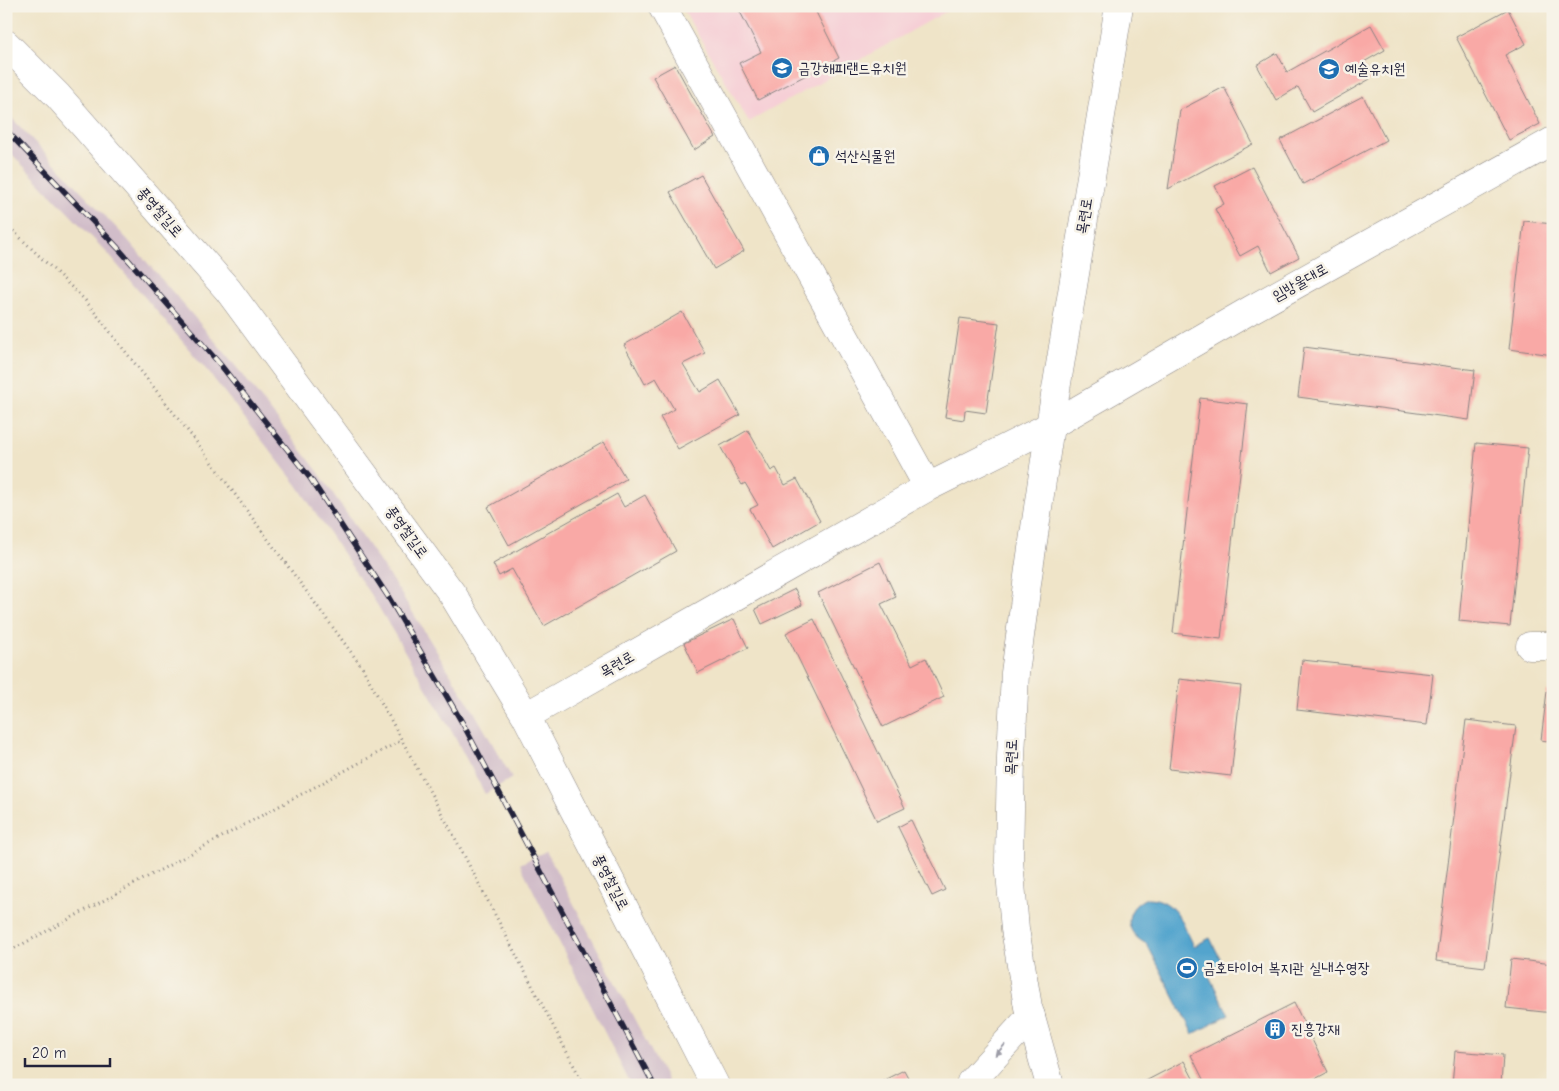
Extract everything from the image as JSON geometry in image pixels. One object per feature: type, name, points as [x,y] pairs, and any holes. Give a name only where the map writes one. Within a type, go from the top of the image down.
[{"type":"street","points":[[662,6],[928,487]]},
{"type":"street","name":"목련로","points":[[1050,1085],[1028,1007],[1015,929],[1009,861],[1015,673],[1050,426],[1119,8]]},
{"type":"street","name":"풍영철길로","points":[[6,44],[58,96],[228,290],[453,595],[526,716],[715,1085]]},
{"type":"street","name":"임방울대로","points":[[1050,426],[1252,309],[1553,141]]},
{"type":"street","name":"목련로","points":[[526,716],[928,487],[1050,426]]},
{"type":"street","points":[[972,1085],[971,1082],[1031,1016]]},
{"type":"path","points":[[6,224],[85,300],[195,440],[362,668],[454,836],[584,1085]]},
{"type":"path","points":[[6,953],[402,740]]},
{"type":"shaded area","name":"금강해피랜드유치원","points":[[681,6],[956,6],[749,122]]},
{"type":"shaded area","points":[[6,112],[127,239],[226,354],[317,470],[400,592],[476,715],[512,778],[485,794],[452,732],[378,606],[297,485],[210,374],[108,254],[6,148]]},
{"type":"shaded area","points":[[546,851],[669,1085],[631,1085],[520,864]]},
{"type":"water","name":"금호타이어 복지관 실내수영장","points":[[1147,898],[1165,902],[1171,907],[1182,921],[1194,946],[1210,938],[1223,964],[1207,972],[1229,1015],[1193,1034],[1147,944],[1134,934],[1130,927],[1130,914],[1139,902]]},
{"type":"building","points":[[737,6],[813,6],[839,58],[758,100],[739,63],[761,52]]},
{"type":"building","points":[[1508,9],[1526,44],[1505,55],[1540,124],[1509,140],[1456,37]]},
{"type":"building","name":"예술유치원","points":[[1371,25],[1385,50],[1362,63],[1370,79],[1312,112],[1298,87],[1276,100],[1257,65],[1277,53],[1287,72]]},
{"type":"building","points":[[675,65],[715,137],[694,150],[653,77]]},
{"type":"building","points":[[1224,87],[1253,144],[1168,189],[1180,110]]},
{"type":"building","points":[[1363,96],[1386,140],[1303,184],[1280,140]]},
{"type":"building","points":[[1252,167],[1299,257],[1271,272],[1258,246],[1240,256],[1215,209],[1224,204],[1215,186]]},
{"type":"building","points":[[701,175],[744,251],[714,269],[670,192]]},
{"type":"building","points":[[1524,221],[1553,224],[1553,355],[1509,349]]},
{"type":"building","points":[[682,312],[705,353],[683,364],[700,392],[720,380],[740,415],[678,449],[660,417],[674,409],[656,378],[645,384],[624,345]]},
{"type":"building","points":[[960,318],[999,323],[986,413],[965,410],[964,420],[945,417]]},
{"type":"building","points":[[1304,347],[1475,370],[1469,420],[1298,397]]},
{"type":"building","points":[[1200,398],[1248,404],[1221,639],[1173,633]]},
{"type":"building","points":[[748,430],[771,471],[776,468],[785,485],[797,479],[820,521],[772,549],[750,509],[758,505],[745,483],[742,485],[720,446]]},
{"type":"building","points":[[604,442],[626,479],[509,545],[488,507]]},
{"type":"building","points":[[1476,443],[1528,448],[1510,626],[1459,621]]},
{"type":"building","points":[[617,494],[624,507],[645,495],[676,551],[544,626],[512,569],[499,576],[493,564]]},
{"type":"building","points":[[880,562],[896,597],[881,604],[912,665],[926,658],[944,697],[883,727],[818,593]]},
{"type":"building","points":[[795,589],[802,605],[762,624],[755,609]]},
{"type":"building","points":[[734,619],[748,648],[698,673],[684,643]]},
{"type":"building","points":[[814,619],[905,808],[877,821],[786,633]]},
{"type":"building","points":[[1302,660],[1433,674],[1427,725],[1297,710]]},
{"type":"building","points":[[1179,679],[1241,686],[1231,776],[1169,769]]},
{"type":"building","points":[[1547,691],[1553,692],[1553,742],[1541,740]]},
{"type":"building","points":[[1466,720],[1516,726],[1485,967],[1436,961]]},
{"type":"building","points":[[911,820],[945,890],[932,896],[898,827]]},
{"type":"building","points":[[1511,959],[1553,964],[1553,1013],[1506,1008]]},
{"type":"building","name":"진흥강재","points":[[1294,1003],[1328,1072],[1304,1085],[1206,1085],[1191,1055]]},
{"type":"building","points":[[1455,1051],[1503,1055],[1501,1085],[1452,1085]]},
{"type":"building","points":[[1184,1061],[1195,1082],[1190,1085],[1138,1085]]},
{"type":"building","points":[[904,1070],[912,1085],[874,1085]]},
{"type":"railway","points":[[6,130],[118,248],[219,363],[310,478],[389,598],[463,724],[654,1085]]},
{"type":"place","name":"금강해피랜드유치원","points":[[782,68]]},
{"type":"place","name":"예술유치원","points":[[1329,69]]},
{"type":"place","name":"석산식물원","points":[[819,156]]},
{"type":"place","name":"금호타이어 복지관 실내수영장","points":[[1187,968]]},
{"type":"place","name":"진흥강재","points":[[1275,1029]]}]
